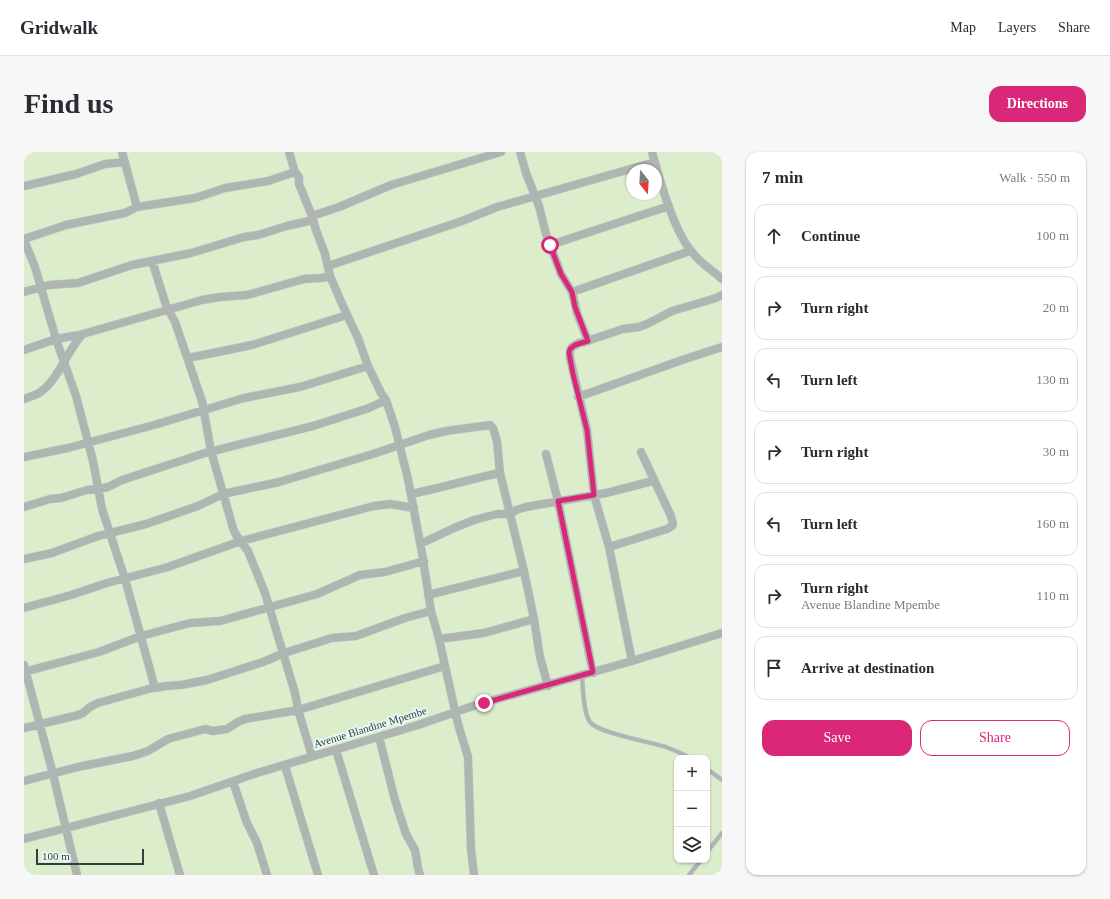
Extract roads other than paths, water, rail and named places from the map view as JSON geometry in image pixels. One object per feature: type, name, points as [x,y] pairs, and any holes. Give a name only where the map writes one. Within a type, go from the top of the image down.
[{"type":"street","points":[[122,152],[137,207]]},
{"type":"street","points":[[289,152],[295,172],[299,177],[299,184],[312,218],[330,276],[358,338],[368,366],[386,400],[400,444],[424,561],[431,611],[439,639],[455,712],[467,752],[469,766],[471,850],[474,875]]},
{"type":"street","points":[[24,292],[57,284],[78,283],[132,265],[191,253],[244,237],[258,236],[312,218],[391,185],[501,152]]},
{"type":"street","points":[[520,152],[534,196],[539,206],[550,245],[561,274],[572,292],[575,307],[588,341]]},
{"type":"street","points":[[652,152],[669,206],[681,236],[690,251],[722,279]]},
{"type":"street","points":[[24,186],[76,174],[105,164],[125,162]]},
{"type":"street","points":[[328,266],[534,196],[655,162]]},
{"type":"street","points":[[155,688],[125,579],[102,509],[88,442],[76,396],[56,339],[42,288],[24,240],[66,225],[125,213],[137,207],[195,198],[225,188],[268,181],[295,172]]},
{"type":"street","points":[[550,245],[669,206]]},
{"type":"street","points":[[572,292],[690,251]]},
{"type":"street","points":[[152,261],[166,305],[175,322],[188,358],[205,411],[211,451],[236,535],[250,556],[270,606],[312,756]]},
{"type":"street","points":[[24,350],[56,339],[82,334],[213,298],[252,294],[304,279],[330,276]]},
{"type":"street","points":[[632,661],[608,547],[594,495],[587,430],[578,397],[569,353],[570,349],[575,345],[623,329],[647,324],[672,311],[711,300],[722,295]]},
{"type":"street","points":[[188,358],[252,345],[347,315]]},
{"type":"street","points":[[24,399],[39,393],[54,378],[70,349],[82,334]]},
{"type":"street","points":[[578,397],[685,359],[722,348]]},
{"type":"street","points":[[24,457],[55,451],[205,411],[244,398],[300,387],[368,366]]},
{"type":"street","points":[[24,506],[87,490],[99,490],[122,480],[211,451],[313,426],[369,408],[386,400]]},
{"type":"street","points":[[24,559],[52,553],[90,538],[146,524],[209,501],[223,494],[279,482],[446,431],[490,425],[493,428],[497,441],[500,473],[524,571],[540,657],[548,686]]},
{"type":"street","points":[[608,547],[636,539],[672,526],[673,524],[671,516],[640,452]]},
{"type":"street","points":[[546,454],[558,501],[593,672]]},
{"type":"street","points":[[411,494],[439,489],[476,477],[500,473]]},
{"type":"street","points":[[420,544],[474,520],[497,514],[511,514],[521,509],[632,487],[653,480]]},
{"type":"street","points":[[24,608],[168,567],[241,542],[383,504],[396,504],[414,508]]},
{"type":"street","points":[[77,875],[53,774],[25,669],[99,652],[141,636],[190,623],[220,621],[317,594],[360,576],[385,572],[424,561]]},
{"type":"street","points":[[428,595],[524,571]]},
{"type":"street","points":[[24,728],[78,716],[98,703],[152,688],[181,685],[207,680],[332,638],[356,636],[405,618],[431,611]]},
{"type":"street","points":[[439,639],[484,632],[534,619]]},
{"type":"street","name":"Avenue Blandine Mpembe","points":[[24,839],[158,803],[190,796],[312,756],[379,737],[484,703],[582,676],[722,633]]},
{"type":"street","points":[[24,782],[78,767],[133,756],[148,751],[168,739],[191,732],[205,729],[213,731],[227,729],[245,719],[298,710],[445,666]]},
{"type":"street","points":[[379,737],[395,800],[406,834],[415,850],[420,875]]},
{"type":"street","points":[[336,750],[374,875]]},
{"type":"street","points":[[285,766],[318,875]]},
{"type":"street","points":[[233,782],[247,823],[257,843],[267,875]]},
{"type":"street","points":[[158,803],[180,875]]},
{"type":"lane","points":[[582,676],[586,714],[594,726],[666,747],[685,755]]},
{"type":"lane","points":[[710,771],[722,780]]},
{"type":"lane","points":[[710,848],[722,833]]},
{"type":"lane","points":[[689,875],[699,863]]},
{"type":"lane","points":[[719,875],[722,870]]}]
